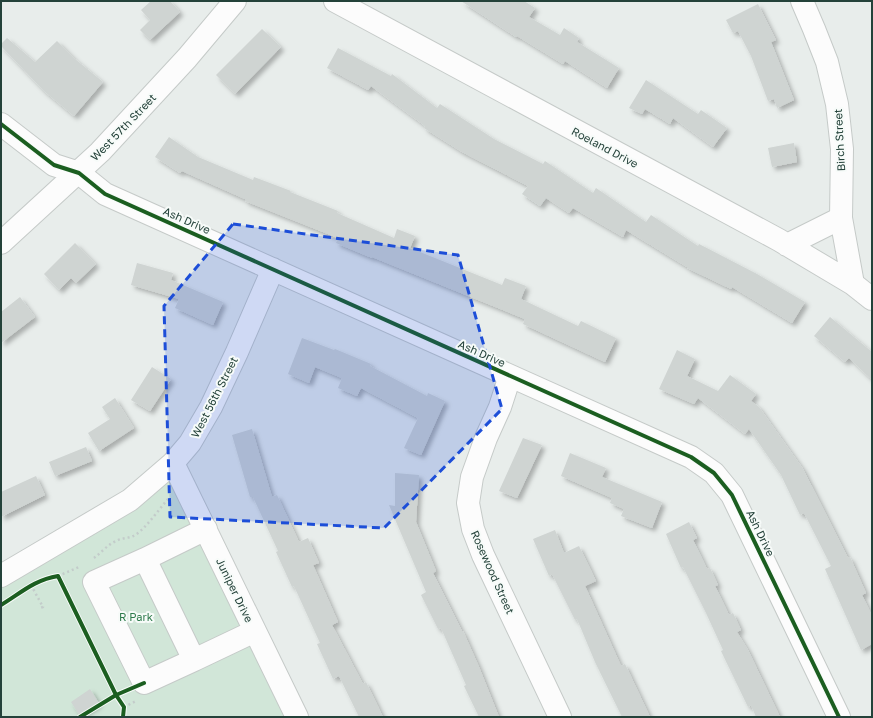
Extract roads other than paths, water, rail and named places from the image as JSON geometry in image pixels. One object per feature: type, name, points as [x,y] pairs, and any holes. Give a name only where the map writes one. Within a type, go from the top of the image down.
[{"type":"street","name":"West 57th Street","points":[[1,243],[79,173],[152,97],[235,1]]},
{"type":"street","name":"Roeland Drive","points":[[335,1],[787,245],[853,284],[872,299]]},
{"type":"street","name":"Birch Street","points":[[802,1],[827,62],[837,104],[842,149],[841,218],[853,284]]},
{"type":"street","name":"Ash Drive","points":[[1,124],[54,166],[79,173],[105,194],[691,457],[714,473],[732,494],[839,717]]},
{"type":"street","points":[[787,245],[841,218]]},
{"type":"street","name":"West 56th Street","points":[[1,576],[130,500],[173,463],[190,443],[211,407],[273,269]]},
{"type":"street","name":"Rosewood Street","points":[[510,376],[500,407],[486,438],[472,477],[468,503],[473,529],[483,554],[560,717]]},
{"type":"street","name":"Juniper Drive","points":[[173,463],[297,717]]},
{"type":"street","points":[[206,529],[94,582],[144,683],[255,631]]},
{"type":"street","points":[[145,559],[194,660]]},
{"type":"park label","name":"R Park","points":[[136,616]]}]
